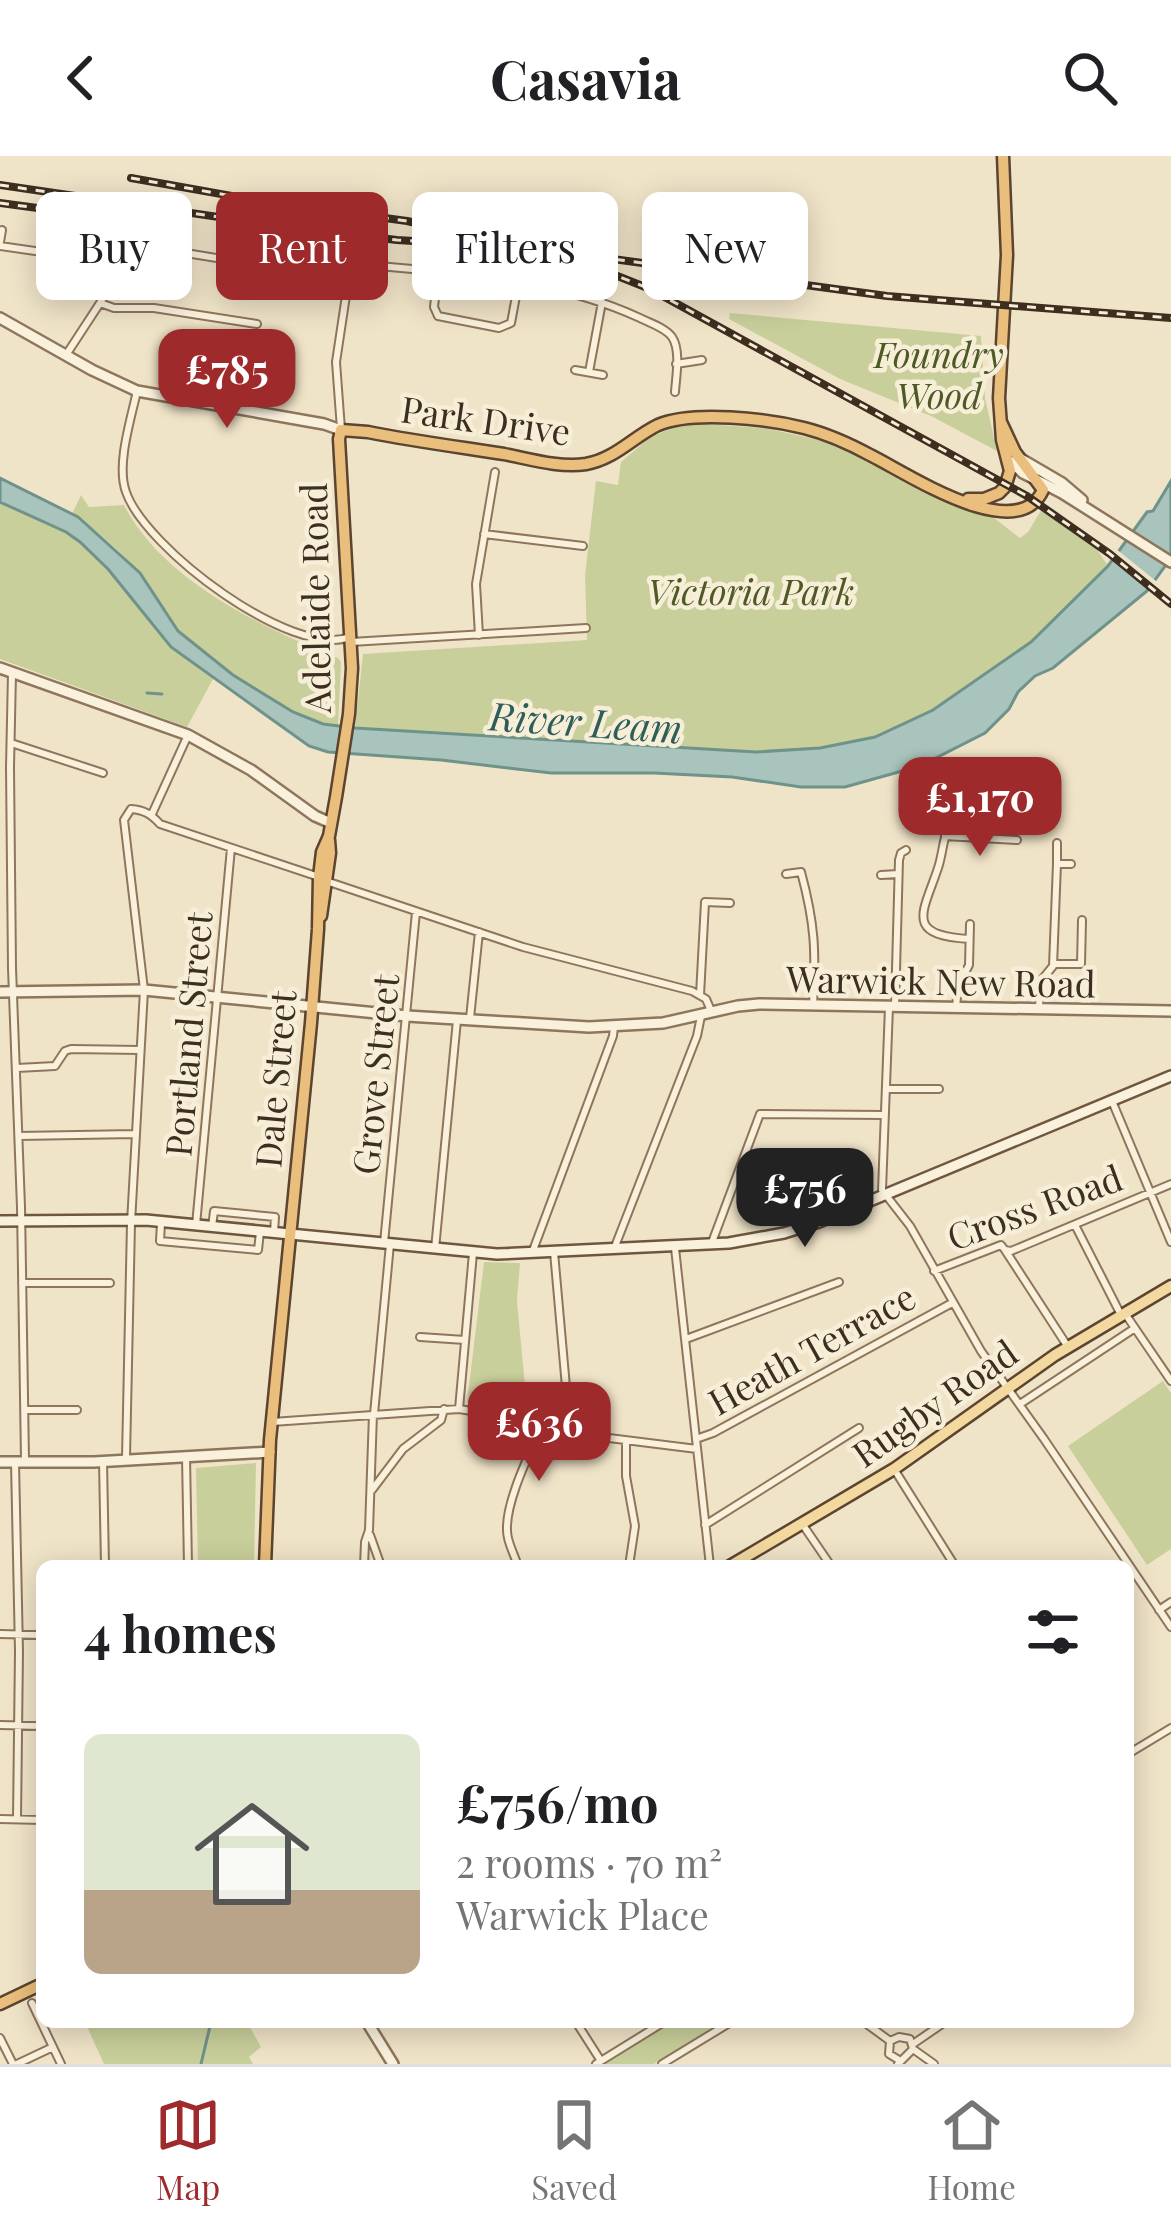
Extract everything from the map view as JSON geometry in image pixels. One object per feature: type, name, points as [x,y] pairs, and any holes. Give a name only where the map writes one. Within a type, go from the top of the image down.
[{"type":"highway","points":[[1003,156],[1007,255],[999,385],[1002,440],[1042,485],[1035,503],[1021,509]]},
{"type":"highway","name":"Park Drive","points":[[341,430],[570,465],[607,458],[672,421],[771,423],[840,440],[980,508],[1021,509]]},
{"type":"highway","name":"Adelaide Road","points":[[323,879],[352,674],[346,640],[341,430]]},
{"type":"highway","points":[[955,498],[984,499],[1004,488],[1015,460]]},
{"type":"highway","name":"Dale Street","points":[[265,1560],[272,1422],[323,879]]},
{"type":"highway","points":[[0,2004],[36,1987]]},
{"type":"main road","name":"Rugby Road","points":[[741,1560],[894,1469],[1068,1347],[1171,1286]]},
{"type":"street","points":[[2,230],[0,244],[36,250]]},
{"type":"street","points":[[66,355],[102,300]]},
{"type":"street","points":[[0,318],[137,391],[341,430],[336,362],[345,300]]},
{"type":"street","points":[[435,300],[438,316],[500,328],[511,323],[515,300]]},
{"type":"street","points":[[594,300],[667,332],[675,343],[675,392]]},
{"type":"street","points":[[590,372],[602,302]]},
{"type":"street","points":[[100,303],[257,324]]},
{"type":"street","points":[[676,364],[702,360]]},
{"type":"street","points":[[575,370],[603,375]]},
{"type":"street","points":[[137,391],[122,471],[126,493],[147,528],[188,568],[242,605],[318,640],[586,628]]},
{"type":"street","points":[[1015,460],[1062,483],[1089,509]]},
{"type":"street","points":[[479,634],[476,584],[494,472]]},
{"type":"street","points":[[1042,485],[1171,562]]},
{"type":"street","points":[[1004,488],[1012,506],[1021,509]]},
{"type":"street","points":[[484,534],[583,546]]},
{"type":"street","points":[[0,668],[188,736],[251,770],[330,830]]},
{"type":"street","points":[[12,673],[13,991],[25,1410],[20,1462],[17,1820]]},
{"type":"street","points":[[0,710],[11,713]]},
{"type":"street","points":[[152,815],[188,736]]},
{"type":"street","points":[[11,743],[103,773]]},
{"type":"street","points":[[126,1460],[144,990],[123,824],[131,809],[152,815],[160,824],[478,932],[706,999],[706,1014],[614,1249]]},
{"type":"street","points":[[959,816],[948,826],[925,901],[924,921],[941,937],[969,939]]},
{"type":"street","points":[[945,836],[1017,840]]},
{"type":"street","points":[[1039,1009],[1040,982],[1053,964],[1057,843]]},
{"type":"street","name":"Portland Street","points":[[196,1225],[231,848]]},
{"type":"street","points":[[907,850],[900,854],[898,874],[881,1186],[904,1217],[981,1351],[1125,1560]]},
{"type":"street","points":[[1057,864],[1071,864]]},
{"type":"street","points":[[786,874],[801,872],[813,921],[813,1004]]},
{"type":"street","points":[[881,874],[898,874]]},
{"type":"street","points":[[700,995],[705,902],[730,903]]},
{"type":"street","name":"Grove Street","points":[[369,1531],[374,1414],[416,911]]},
{"type":"street","points":[[1053,964],[1081,964],[1082,920]]},
{"type":"street","points":[[956,1007],[958,986],[969,965],[970,924]]},
{"type":"street","points":[[435,1249],[478,932]]},
{"type":"street","name":"Warwick New Road","points":[[0,992],[144,990],[407,1016],[614,1027],[663,1023],[759,1004],[1171,1011]]},
{"type":"street","points":[[532,1252],[614,1027]]},
{"type":"street","points":[[16,1068],[55,1066],[71,1049],[140,1050]]},
{"type":"street","points":[[210,1072],[220,1073]]},
{"type":"street","points":[[0,1221],[161,1221],[473,1252],[710,1245],[784,1233],[831,1218],[1171,1076]]},
{"type":"street","points":[[886,1089],[939,1088]]},
{"type":"street","points":[[1112,1101],[1171,1241]]},
{"type":"street","points":[[710,1245],[760,1114],[884,1115]]},
{"type":"street","points":[[19,1136],[136,1134]]},
{"type":"street","name":"Cross Road","points":[[934,1271],[1001,1245],[1011,1251],[1171,1184]]},
{"type":"street","points":[[212,1226],[214,1211],[275,1216],[274,1233]]},
{"type":"street","points":[[161,1221],[160,1240],[164,1241],[258,1250],[260,1232]]},
{"type":"street","points":[[1075,1225],[1123,1314],[1171,1381]]},
{"type":"street","points":[[675,1246],[709,1560]]},
{"type":"street","points":[[1005,1250],[1068,1347]]},
{"type":"street","points":[[459,1409],[473,1252]]},
{"type":"street","points":[[554,1252],[570,1432]]},
{"type":"street","points":[[22,1283],[110,1282]]},
{"type":"street","points":[[686,1339],[838,1282]]},
{"type":"street","points":[[84,1283],[85,1294]]},
{"type":"street","points":[[817,1292],[822,1301]]},
{"type":"street","name":"Heath Terrace","points":[[696,1439],[952,1303]]},
{"type":"street","points":[[1020,1404],[1135,1328]]},
{"type":"street","points":[[420,1337],[465,1340]]},
{"type":"street","points":[[370,1493],[403,1449],[439,1421],[444,1409]]},
{"type":"street","points":[[272,1422],[459,1409],[570,1432],[697,1449]]},
{"type":"street","points":[[25,1410],[77,1410]]},
{"type":"street","points":[[516,1560],[507,1527],[519,1479],[542,1426]]},
{"type":"street","points":[[706,1525],[860,1428]]},
{"type":"street","points":[[626,1441],[635,1526],[630,1560]]},
{"type":"street","points":[[0,1462],[270,1452]]},
{"type":"street","points":[[186,1455],[188,1560]]},
{"type":"street","points":[[103,1461],[105,1560]]},
{"type":"street","points":[[894,1469],[951,1560]]},
{"type":"street","points":[[803,1525],[826,1560]]},
{"type":"street","points":[[364,1560],[369,1531]]},
{"type":"street","points":[[369,1531],[379,1560]]},
{"type":"street","points":[[1134,1573],[1171,1627]]},
{"type":"street","points":[[1159,1610],[1171,1601]]},
{"type":"street","points":[[0,1634],[36,1634]]},
{"type":"street","points":[[0,1725],[36,1726]]},
{"type":"street","points":[[1134,1750],[1171,1727]]},
{"type":"street","points":[[0,1819],[36,1820]]},
{"type":"street","points":[[32,2003],[36,2011]]},
{"type":"street","points":[[44,2028],[61,2064]]},
{"type":"street","points":[[371,2028],[393,2064]]},
{"type":"street","points":[[579,2028],[598,2062],[654,2028]]},
{"type":"street","points":[[662,2064],[721,2028]]},
{"type":"street","points":[[872,2028],[890,2042]]},
{"type":"street","points":[[890,2042],[890,2054],[898,2062],[937,2028]]},
{"type":"street","points":[[0,2038],[15,2064],[53,2047]]},
{"type":"street","points":[[890,2042],[906,2038],[934,2064]]},
{"type":"green space","name":"Foundry Wood","points":[[730,313],[981,336],[985,398],[997,451],[931,416],[840,379],[729,319]]},
{"type":"green space","points":[[200,340],[244,348],[236,394],[192,386]]},
{"type":"green space","name":"Victoria Park","points":[[676,426],[764,428],[824,441],[948,501],[989,514],[1020,538],[1042,509],[1094,545],[1108,566],[1031,642],[933,710],[875,737],[820,748],[756,752],[355,728],[363,654],[587,640],[585,575],[596,481],[618,485],[621,462],[649,438]]},
{"type":"green space","points":[[81,495],[89,507],[124,505],[141,532],[189,579],[247,616],[338,658],[338,726],[275,702],[194,645],[174,625],[136,568],[72,514]]},
{"type":"green space","points":[[0,502],[80,542],[171,647],[213,679],[187,727],[0,659]]},
{"type":"green space","points":[[484,1262],[520,1263],[517,1301],[526,1397],[523,1412],[467,1402]]},
{"type":"green space","points":[[1163,1381],[1171,1393],[1171,1549],[1147,1565],[1068,1446]]},
{"type":"green space","points":[[256,1463],[254,1560],[198,1560],[196,1468]]},
{"type":"green space","points":[[88,2028],[250,2028],[261,2047],[249,2057],[253,2064],[104,2064]]},
{"type":"green space","points":[[662,2028],[712,2028],[654,2064],[605,2064]]},
{"type":"water","name":"River Leam","points":[[0,478],[78,517],[140,573],[178,631],[233,675],[293,712],[323,724],[355,728],[756,752],[820,748],[875,737],[933,710],[1031,642],[1108,566],[1171,481],[1171,558],[1147,591],[1053,668],[1035,676],[985,733],[920,766],[845,787],[654,773],[551,773],[328,752],[309,746],[171,647],[80,542],[0,502]]},
{"type":"pier","points":[[1115,548],[1161,585],[1154,593],[1109,556]]},
{"type":"waterway","points":[[147,693],[162,694]]},
{"type":"waterway","points":[[201,2064],[210,2028]]},
{"type":"railway","points":[[131,178],[412,222]]},
{"type":"railway","points":[[0,185],[294,228],[516,247],[585,263],[650,289],[1027,496],[1171,604]]},
{"type":"railway","points":[[0,203],[36,208]]},
{"type":"railway","points":[[618,260],[887,296],[1171,318]]}]
